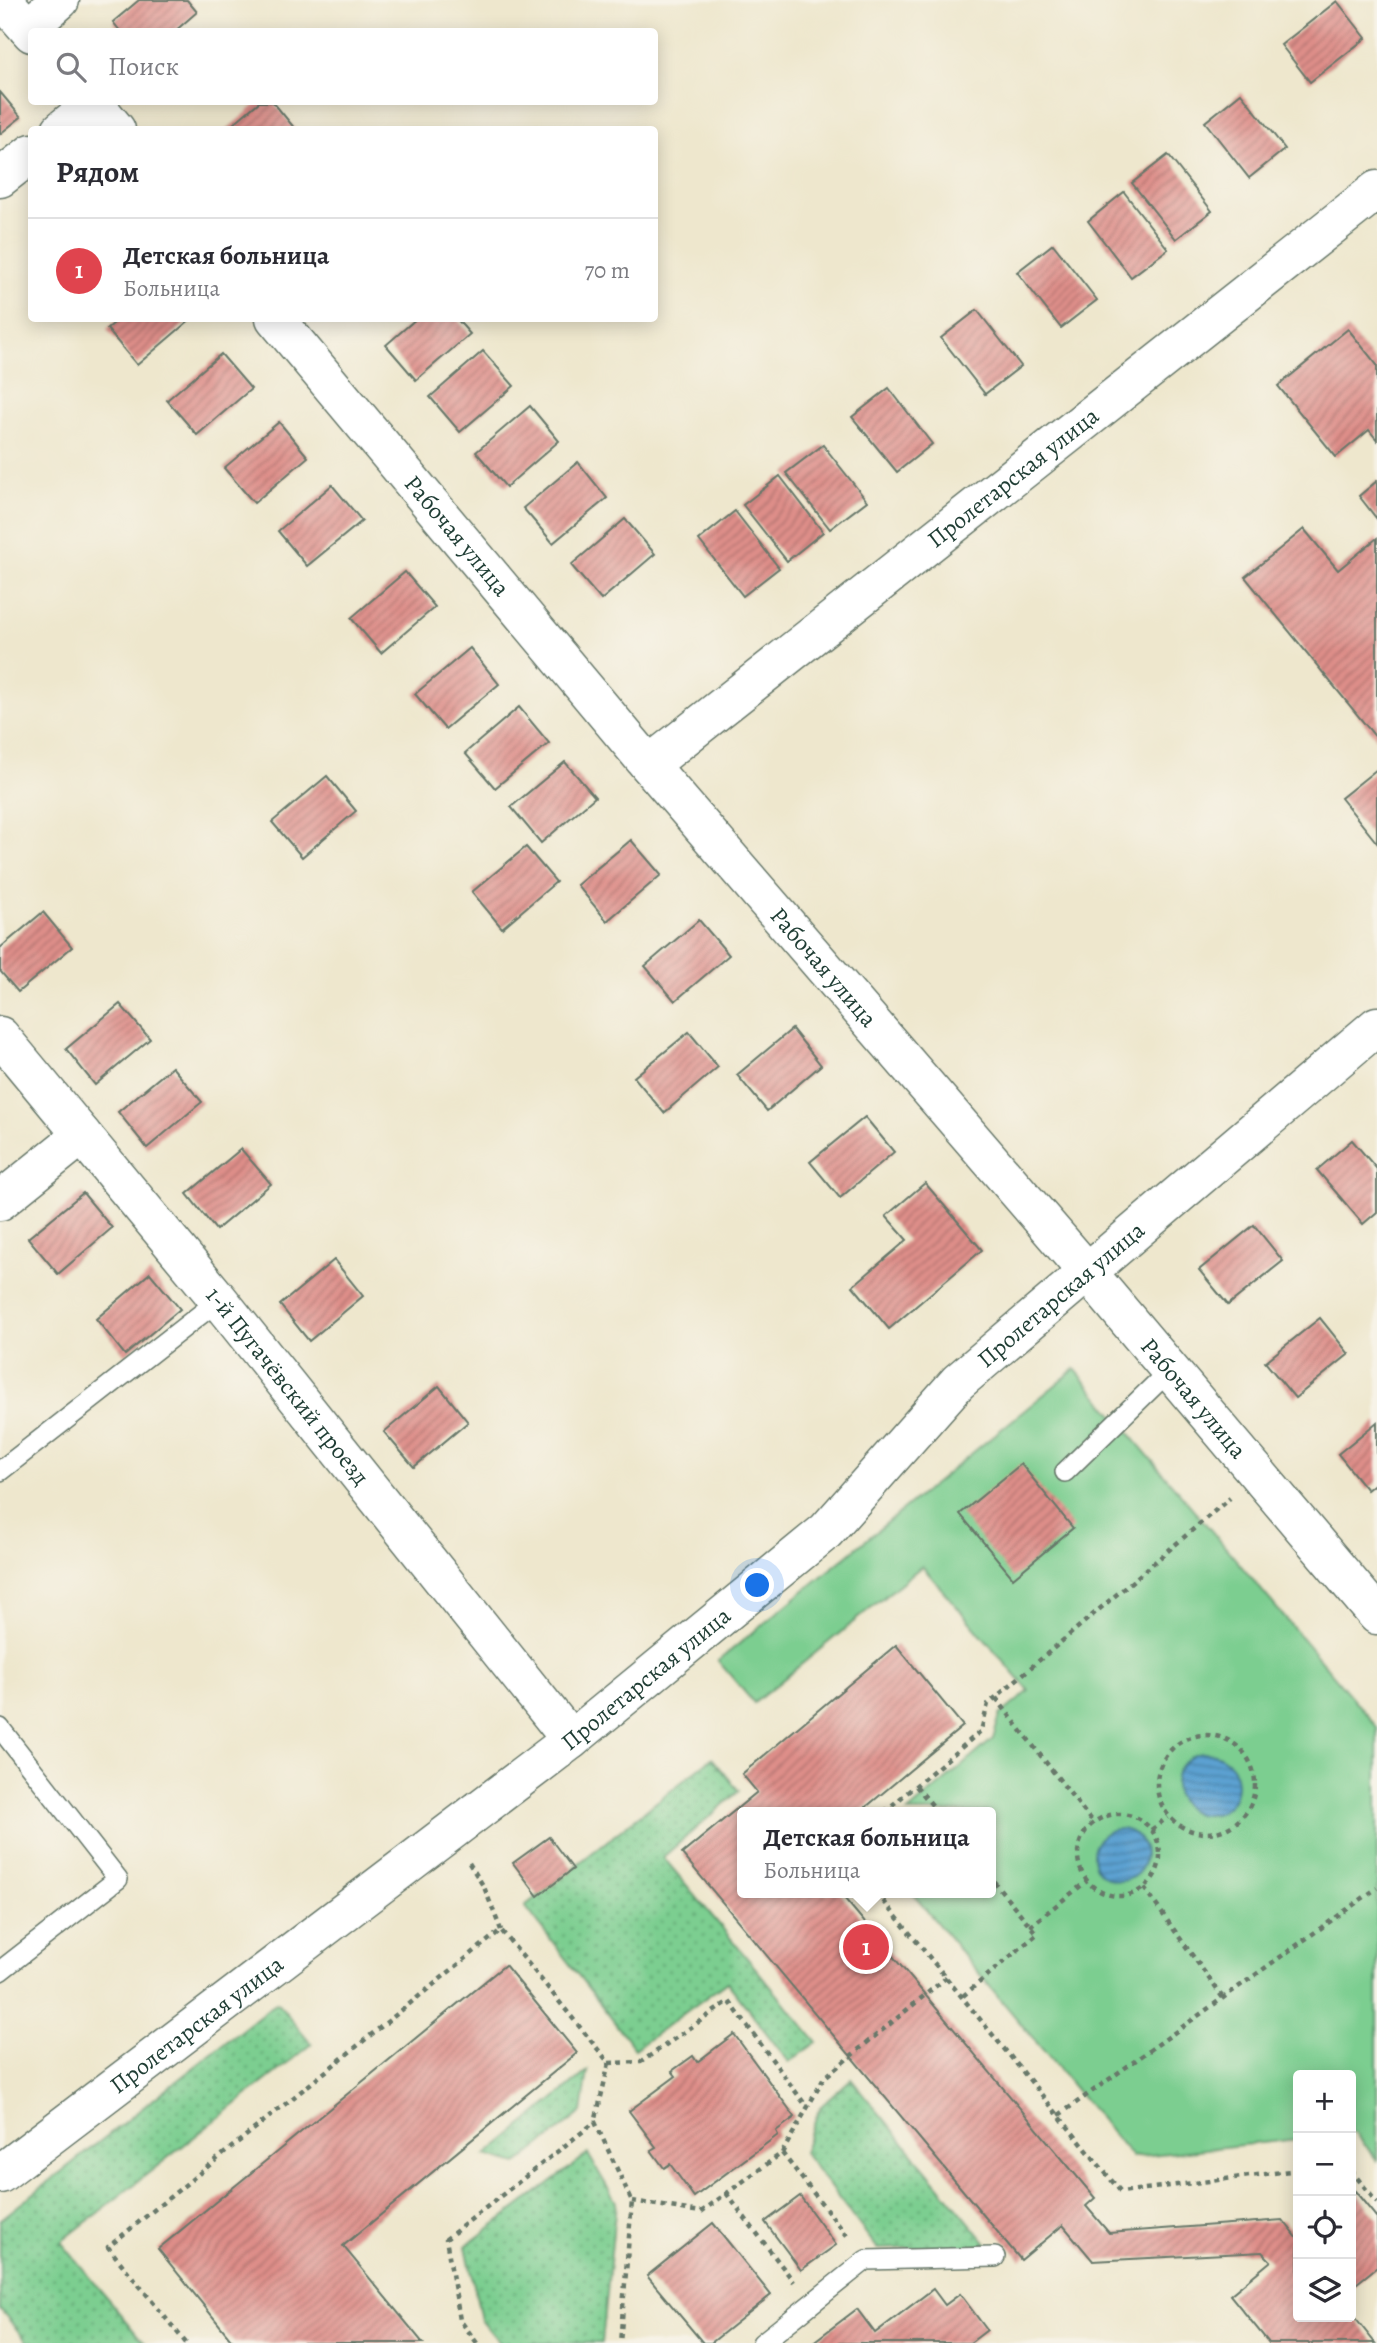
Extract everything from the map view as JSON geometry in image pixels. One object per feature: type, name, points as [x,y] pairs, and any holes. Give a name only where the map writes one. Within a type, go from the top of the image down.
[{"type":"street","points":[[21,20],[60,0]]},
{"type":"street","points":[[69,126],[101,111]]},
{"type":"street","points":[[0,178],[28,156]]},
{"type":"street","name":"Пролетарская улица","points":[[649,765],[1377,190]]},
{"type":"street","name":"Рабочая улица","points":[[278,322],[649,765],[1088,1273],[1377,1615]]},
{"type":"street","name":"Пролетарская улица","points":[[0,2174],[571,1740],[826,1531],[958,1382],[1377,1026]]},
{"type":"street","name":"1-й Пугачёвский проезд","points":[[0,1036],[219,1300],[571,1740]]},
{"type":"street","points":[[0,1200],[82,1135]]},
{"type":"lane","points":[[0,1471],[219,1300]]},
{"type":"lane","points":[[1065,1472],[1170,1370]]},
{"type":"lane","points":[[0,1728],[118,1879],[0,1970]]},
{"type":"lane","points":[[762,2343],[866,2260],[995,2257]]},
{"type":"path","points":[[890,1807],[981,1731],[988,1704],[1258,1475]]},
{"type":"path","points":[[996,1698],[1093,1823]]},
{"type":"path","points":[[1209,1734],[1226,1739],[1243,1751],[1253,1769],[1255,1787],[1250,1807],[1238,1822],[1222,1832],[1202,1834],[1183,1829],[1168,1817],[1159,1799],[1156,1781],[1161,1761],[1172,1747],[1189,1737],[1209,1734]]},
{"type":"path","points":[[916,1786],[934,1807]]},
{"type":"path","points":[[1110,1815],[1123,1815],[1139,1819],[1151,1830],[1158,1845],[1160,1860],[1154,1876],[1144,1888],[1129,1896],[1114,1896],[1098,1891],[1087,1881],[1080,1866],[1078,1851],[1083,1836],[1093,1823],[1110,1815]]},
{"type":"path","points":[[1151,1830],[1168,1817]]},
{"type":"path","points":[[450,1832],[484,1887],[501,1930],[608,2063]]},
{"type":"path","points":[[1030,1926],[1087,1881]]},
{"type":"path","points":[[963,1996],[1037,1934],[996,1884]]},
{"type":"path","points":[[1144,1888],[1223,1997]]},
{"type":"path","points":[[1059,2115],[1377,1888]]},
{"type":"path","points":[[881,1898],[1121,2192],[1293,2171]]},
{"type":"path","points":[[186,2343],[108,2248],[501,1930]]},
{"type":"path","points":[[632,2201],[701,2212],[782,2153],[824,2078],[947,1978]]},
{"type":"path","points":[[608,2063],[641,2062],[729,2001],[807,2107]]},
{"type":"path","points":[[608,2063],[595,2122],[632,2201],[620,2343]]},
{"type":"path","points":[[477,2343],[460,2320],[446,2239],[595,2122]]},
{"type":"path","points":[[782,2153],[866,2260]]},
{"type":"path","points":[[1356,2176],[1377,2203]]},
{"type":"path","points":[[726,2193],[811,2304]]},
{"type":"green space","points":[[1075,1369],[1377,1727],[1377,2160],[1356,2134],[1356,2070],[1293,2070],[1293,2140],[1132,2157],[916,1898],[996,1898],[996,1807],[914,1807],[993,1739],[1000,1715],[1029,1691],[922,1566],[754,1703],[718,1661]]},
{"type":"green space","points":[[712,1758],[739,1791],[663,1857],[817,2042],[789,2062],[727,1982],[635,2049],[525,1906]]},
{"type":"green space","points":[[277,2002],[312,2044],[61,2242],[144,2343],[28,2343],[0,2309],[0,2220]]},
{"type":"green space","points":[[588,2071],[582,2112],[517,2164],[486,2155]]},
{"type":"green space","points":[[851,2079],[988,2245],[878,2249],[803,2152],[820,2107]]},
{"type":"green space","points":[[588,2154],[616,2202],[602,2343],[500,2343],[481,2320],[466,2246]]},
{"type":"water","points":[[1200,1753],[1212,1753],[1228,1762],[1235,1772],[1235,1796],[1228,1806],[1212,1815],[1200,1815],[1189,1810],[1180,1801],[1175,1790],[1175,1778],[1180,1767],[1189,1758]]},
{"type":"water","points":[[1119,1829],[1129,1831],[1137,1837],[1143,1845],[1143,1865],[1137,1873],[1129,1879],[1119,1881],[1109,1879],[1101,1873],[1095,1865],[1093,1855],[1095,1845],[1101,1837],[1109,1831]]},
{"type":"building","points":[[139,0],[187,0],[197,12],[179,28],[118,28],[113,22]]},
{"type":"building","points":[[1337,1],[1366,38],[1310,82],[1281,45]]},
{"type":"building","points":[[0,92],[21,117],[0,134]]},
{"type":"building","points":[[1241,93],[1285,149],[1249,178],[1205,122]]},
{"type":"building","points":[[255,105],[275,105],[293,126],[231,126]]},
{"type":"building","points":[[1168,155],[1212,211],[1176,239],[1132,183]]},
{"type":"building","points":[[1124,192],[1168,249],[1131,277],[1088,221]]},
{"type":"building","points":[[1053,244],[1097,300],[1061,328],[1017,272]]},
{"type":"building","points":[[977,310],[1021,366],[985,394],[941,338]]},
{"type":"building","points":[[115,322],[187,322],[137,365],[107,329]]},
{"type":"building","points":[[412,322],[460,322],[470,334],[416,380],[386,345]]},
{"type":"building","points":[[1348,329],[1377,365],[1377,440],[1369,430],[1336,457],[1278,386]]},
{"type":"building","points":[[483,351],[514,386],[460,432],[430,397]]},
{"type":"building","points":[[221,354],[251,389],[197,435],[167,400]]},
{"type":"building","points":[[889,388],[932,444],[897,472],[852,417]]},
{"type":"building","points":[[530,406],[559,441],[506,487],[476,452]]},
{"type":"building","points":[[279,422],[308,457],[254,503],[224,468]]},
{"type":"building","points":[[823,445],[867,501],[830,529],[786,473]]},
{"type":"building","points":[[578,462],[607,498],[553,543],[523,508]]},
{"type":"building","points":[[780,476],[823,532],[787,561],[743,505]]},
{"type":"building","points":[[1377,481],[1377,519],[1359,496]]},
{"type":"building","points":[[332,485],[362,521],[307,566],[278,531]]},
{"type":"building","points":[[735,511],[779,568],[743,596],[699,540]]},
{"type":"building","points":[[625,519],[655,554],[601,600],[571,565]]},
{"type":"building","points":[[1304,529],[1338,570],[1377,538],[1377,739],[1245,577]]},
{"type":"building","points":[[405,572],[435,607],[381,653],[351,618]]},
{"type":"building","points":[[470,648],[499,684],[445,729],[415,694]]},
{"type":"building","points":[[519,707],[549,743],[495,788],[465,753]]},
{"type":"building","points":[[565,762],[595,797],[541,843],[511,807]]},
{"type":"building","points":[[1377,769],[1377,843],[1341,798]]},
{"type":"building","points":[[327,776],[356,811],[302,857],[272,822]]},
{"type":"building","points":[[631,840],[661,875],[607,921],[577,885]]},
{"type":"building","points":[[526,847],[556,882],[502,928],[472,892]]},
{"type":"building","points":[[43,912],[72,947],[18,992],[0,971],[0,948]]},
{"type":"building","points":[[699,920],[729,955],[675,1001],[645,966]]},
{"type":"building","points":[[120,1004],[150,1039],[95,1085],[66,1049]]},
{"type":"building","points":[[792,1029],[821,1065],[767,1111],[737,1075]]},
{"type":"building","points":[[689,1032],[718,1067],[664,1113],[634,1077]]},
{"type":"building","points":[[172,1067],[202,1102],[147,1148],[118,1112]]},
{"type":"building","points":[[865,1117],[894,1152],[840,1198],[810,1162]]},
{"type":"building","points":[[1352,1140],[1377,1169],[1377,1212],[1363,1224],[1317,1170]]},
{"type":"building","points":[[241,1149],[271,1184],[216,1230],[187,1194]]},
{"type":"building","points":[[925,1183],[982,1250],[889,1329],[853,1286],[907,1240],[886,1216]]},
{"type":"building","points":[[83,1193],[112,1228],[58,1274],[28,1238]]},
{"type":"building","points":[[1254,1225],[1283,1261],[1228,1305],[1199,1270]]},
{"type":"building","points":[[334,1260],[363,1296],[309,1341],[280,1305]]},
{"type":"building","points":[[150,1273],[180,1309],[125,1355],[96,1319]]},
{"type":"building","points":[[1320,1318],[1349,1354],[1295,1398],[1265,1362]]},
{"type":"building","points":[[439,1386],[468,1422],[414,1467],[384,1432]]},
{"type":"building","points":[[1377,1422],[1377,1482],[1367,1490],[1338,1454]]},
{"type":"building","points":[[1021,1464],[1073,1528],[1013,1578],[960,1514]]},
{"type":"building","points":[[896,1645],[963,1726],[866,1807],[739,1807],[757,1792],[742,1774]]},
{"type":"building","points":[[737,1809],[737,1898],[844,1898],[1095,2198],[1086,2206],[1109,2233],[1283,2220],[1293,2233],[1293,2322],[1356,2322],[1356,2319],[1375,2343],[1269,2343],[1230,2295],[1271,2261],[1262,2252],[1093,2261],[1063,2225],[1021,2260],[682,1854]]},
{"type":"building","points":[[549,1837],[573,1869],[538,1896],[513,1863]]},
{"type":"building","points":[[505,1965],[577,2053],[343,2246],[423,2343],[234,2343],[158,2249]]},
{"type":"building","points":[[734,2034],[795,2117],[776,2131],[778,2135],[694,2197],[670,2164],[664,2168],[651,2150],[656,2147],[629,2111],[676,2076],[672,2071],[693,2056],[697,2062]]},
{"type":"building","points":[[1356,2192],[1377,2218],[1377,2267],[1356,2284]]},
{"type":"building","points":[[800,2196],[836,2245],[801,2270],[765,2222]]},
{"type":"building","points":[[713,2223],[771,2295],[711,2343],[703,2343],[647,2276]]},
{"type":"building","points":[[933,2289],[945,2305],[960,2294],[987,2330],[970,2343],[812,2343],[857,2309],[875,2333]]},
{"type":"place","name":"Детская больница","points":[[866,1947]]}]
